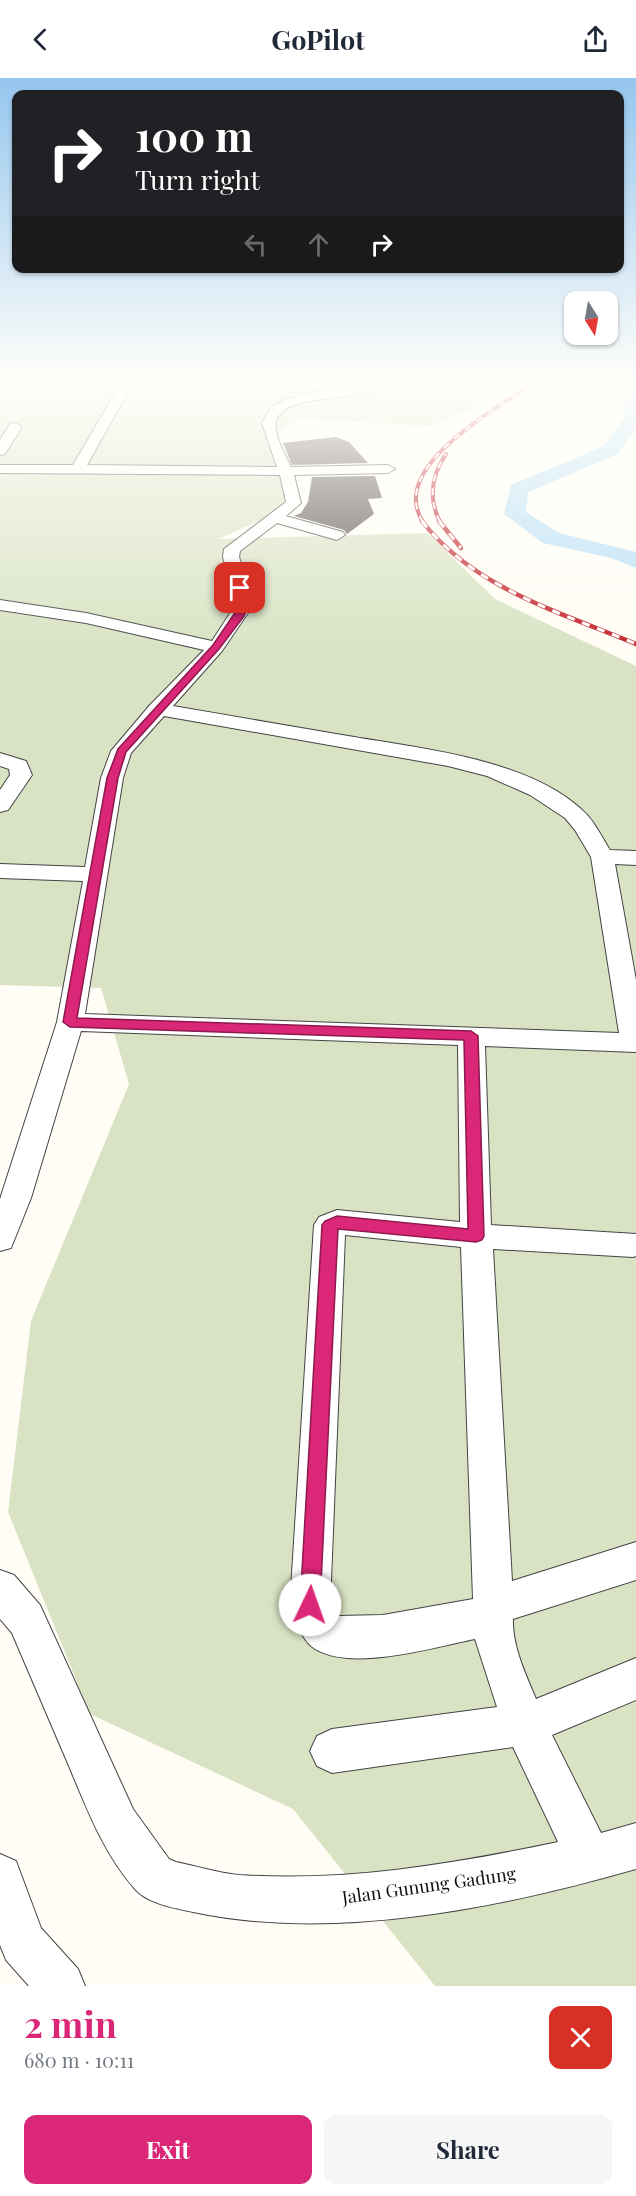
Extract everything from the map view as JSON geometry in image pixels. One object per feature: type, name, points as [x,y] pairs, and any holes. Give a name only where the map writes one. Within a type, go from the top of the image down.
[{"type":"street","points":[[0,1239],[8,1198],[70,1022],[112,778],[121,751],[216,647],[239,616],[245,604],[231,557],[232,549],[294,503],[292,488],[284,472]]},
{"type":"street","points":[[275,518],[337,535]]},
{"type":"street","points":[[0,605],[119,624],[216,647]]},
{"type":"street","points":[[70,1022],[635,1043],[626,936],[602,857],[585,827],[573,813],[538,790],[494,772],[450,760],[157,709]]},
{"type":"street","points":[[0,759],[19,765],[21,775],[0,805]]},
{"type":"street","points":[[602,857],[636,858]]},
{"type":"street","points":[[0,870],[96,874]]},
{"type":"street","points":[[471,1036],[476,1236],[494,1643],[507,1682],[527,1724],[621,1856]]},
{"type":"street","points":[[633,1245],[476,1236],[337,1222],[330,1225],[310,1605],[319,1626],[332,1636],[358,1638],[491,1611],[636,1561]]},
{"type":"street","name":"Jalan Gunung Gadung","points":[[0,1589],[26,1619],[117,1825],[153,1875],[169,1884],[237,1898],[327,1899],[397,1894],[621,1856]]},
{"type":"street","points":[[332,1751],[527,1724],[636,1679]]},
{"type":"street","points":[[0,1877],[23,1943],[54,1982],[61,1986]]},
{"type":"green space","points":[[0,472],[281,472],[288,508],[218,539],[427,533],[495,599],[636,666],[636,1986],[435,1986],[293,1809],[90,1714],[8,1512],[31,1321],[129,1084],[101,988],[0,985]]},
{"type":"building","points":[[375,476],[382,498],[368,499],[374,514],[347,534],[344,530],[294,516],[301,513],[308,502],[312,477]]},
{"type":"waterway","points":[[558,472],[518,489],[515,514],[551,538],[618,553],[636,561]]},
{"type":"railway","points":[[423,522],[416,501],[420,481],[425,472]]},
{"type":"railway","points":[[437,472],[433,496],[440,522]]},
{"type":"railway","points":[[422,521],[443,544],[467,564],[493,581],[549,609],[636,644]]},
{"type":"railway","points":[[439,521],[461,548]]},
{"type":"route","points":[[240,588],[245,604],[239,616],[216,647],[121,751],[112,778],[70,1022],[471,1036],[476,1236],[337,1222],[330,1225],[310,1605]]}]
